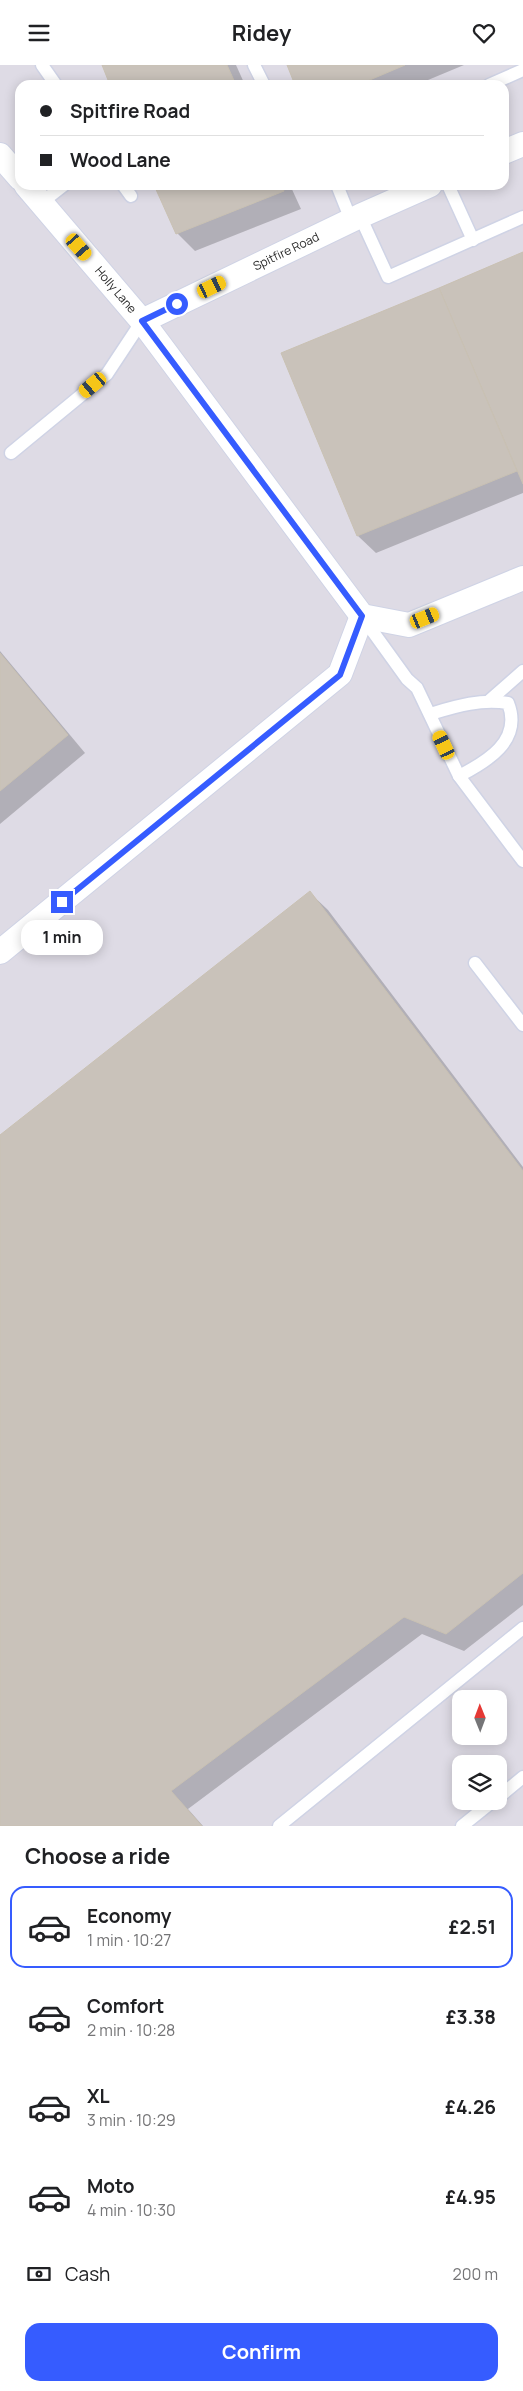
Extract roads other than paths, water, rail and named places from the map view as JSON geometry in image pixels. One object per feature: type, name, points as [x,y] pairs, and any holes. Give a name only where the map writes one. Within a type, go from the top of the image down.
[{"type":"street","points":[[509,150],[523,144]]},
{"type":"street","points":[[0,155],[15,172]]},
{"type":"street","name":"Holly Lane","points":[[30,190],[142,321],[362,616]]},
{"type":"street","name":"Spitfire Road","points":[[142,321],[356,218],[419,190]]},
{"type":"street","points":[[0,952],[340,675],[362,616],[408,625],[523,578]]},
{"type":"lane","points":[[42,65],[52,80]]},
{"type":"lane","points":[[254,65],[262,80]]},
{"type":"lane","points":[[500,80],[523,70]]},
{"type":"lane","points":[[41,203],[58,190]]},
{"type":"lane","points":[[127,190],[131,196]]},
{"type":"lane","points":[[340,190],[388,277],[523,217]]},
{"type":"lane","points":[[450,190],[472,239]]},
{"type":"lane","points":[[11,453],[107,374],[142,321]]},
{"type":"lane","points":[[362,616],[407,679],[417,688],[459,775],[523,861]]},
{"type":"lane","points":[[490,700],[523,671]]},
{"type":"lane","points":[[430,715],[467,702],[490,700],[508,703],[519,721],[518,737],[509,749],[459,775]]},
{"type":"lane","points":[[475,963],[523,1025]]},
{"type":"lane","points":[[279,1826],[523,1628]]},
{"type":"lane","points":[[507,1790],[523,1777]]},
{"type":"lane","points":[[462,1826],[482,1810]]}]
